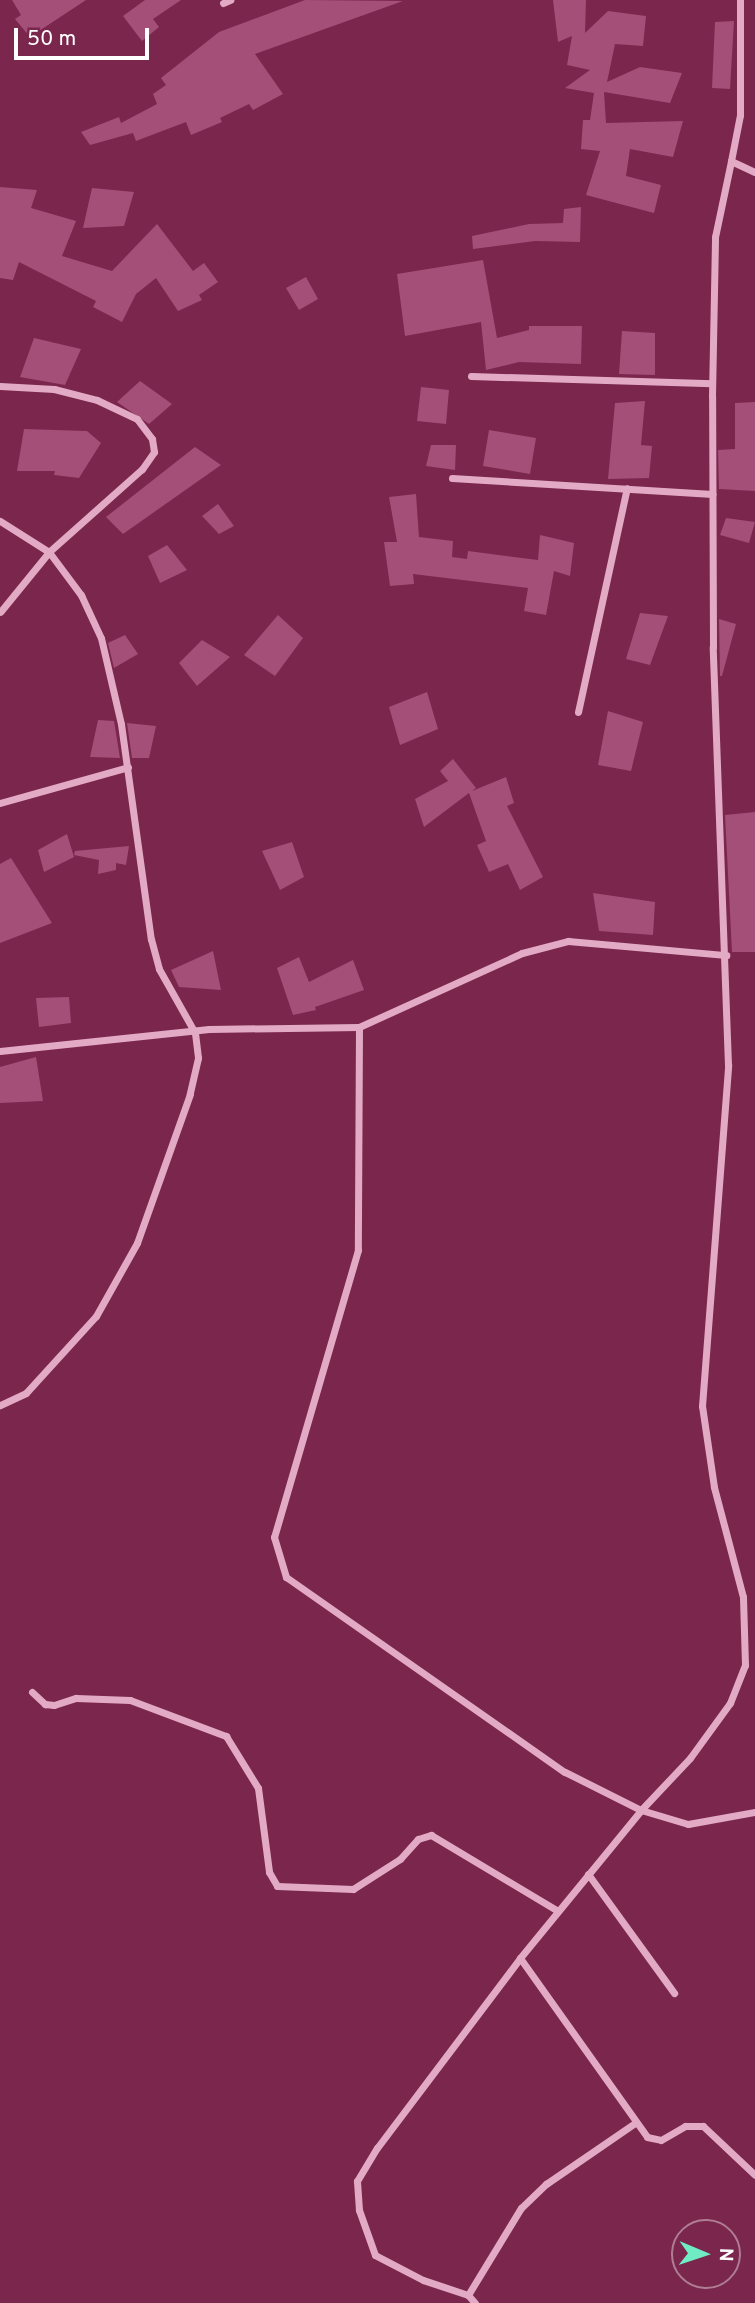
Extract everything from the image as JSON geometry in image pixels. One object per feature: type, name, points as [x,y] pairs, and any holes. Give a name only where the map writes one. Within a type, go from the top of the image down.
[{"type":"street","points":[[475,2303],[468,2295],[423,2280],[375,2255],[359,2210],[357,2182],[377,2148],[520,1958],[714,1725],[730,1703],[745,1665],[743,1597],[714,1487],[702,1406],[727,1065],[726,955],[713,648],[712,383],[715,237],[740,115],[740,0]]},
{"type":"street","points":[[731,161],[755,172]]},
{"type":"street","points":[[471,376],[712,383]]},
{"type":"street","points":[[0,386],[54,389],[97,400],[136,419],[152,439],[154,452],[142,469],[49,552],[0,612]]},
{"type":"street","points":[[452,478],[713,494]]},
{"type":"street","points":[[578,712],[627,488]]},
{"type":"street","points":[[0,521],[49,552],[81,595],[101,638],[128,767],[151,939],[159,969],[195,1032],[198,1058],[190,1094],[137,1243],[96,1316],[26,1393],[0,1405]]},
{"type":"street","points":[[0,803],[128,767]]},
{"type":"street","points":[[0,1051],[195,1032],[359,1027],[541,946],[568,941],[622,943],[726,955]]},
{"type":"street","points":[[359,1027],[358,1250],[274,1537],[286,1577],[565,1772],[641,1811],[688,1824],[755,1812]]},
{"type":"street","points":[[32,1692],[45,1704],[54,1705],[76,1698],[130,1700],[226,1736],[258,1788],[269,1872],[277,1886],[353,1889],[400,1859],[418,1839],[431,1835],[558,1911]]},
{"type":"street","points":[[588,1874],[674,1993]]},
{"type":"street","points":[[520,1958],[635,2123],[653,2141],[693,2123],[703,2126],[755,2175]]},
{"type":"street","points":[[468,2295],[521,2208],[546,2184],[635,2123]]},
{"type":"building","points":[[12,0],[86,0],[30,37],[15,19],[21,15]]},
{"type":"building","points":[[145,0],[181,0],[153,19],[159,27],[142,41],[123,16]]},
{"type":"building","points":[[305,0],[403,1],[255,54],[283,94],[253,110],[249,104],[220,118],[222,122],[191,135],[186,122],[136,141],[133,133],[90,145],[81,132],[119,117],[121,123],[157,104],[153,94],[166,85],[161,78],[219,32]]},
{"type":"building","points":[[553,0],[586,0],[585,33],[608,11],[646,16],[643,46],[615,44],[607,82],[640,67],[682,73],[670,103],[604,92],[606,123],[683,121],[673,157],[630,149],[626,176],[661,185],[654,213],[586,195],[600,151],[581,149],[583,120],[590,120],[594,93],[565,88],[590,70],[567,65],[572,36],[558,42]]},
{"type":"building","points":[[734,21],[730,89],[712,88],[715,22]]},
{"type":"building","points":[[0,187],[37,190],[31,208],[76,221],[62,256],[112,271],[157,224],[193,271],[204,263],[218,282],[199,295],[202,300],[178,311],[156,278],[136,294],[122,322],[93,307],[96,301],[19,262],[13,280],[0,278]]},
{"type":"building","points":[[92,188],[134,192],[124,226],[83,228]]},
{"type":"building","points":[[581,207],[580,242],[535,241],[473,249],[472,236],[529,224],[563,223],[564,209]]},
{"type":"building","points":[[483,260],[497,338],[529,330],[529,326],[582,326],[581,364],[519,362],[486,370],[481,322],[405,336],[397,274]]},
{"type":"building","points":[[306,277],[318,299],[299,310],[286,288]]},
{"type":"building","points":[[622,331],[655,333],[655,375],[619,374]]},
{"type":"building","points":[[34,338],[81,349],[65,385],[20,377]]},
{"type":"building","points":[[140,381],[172,404],[149,424],[117,402]]},
{"type":"building","points":[[421,387],[449,390],[446,424],[417,421]]},
{"type":"building","points":[[645,401],[641,445],[652,446],[649,478],[608,479],[615,403]]},
{"type":"building","points":[[755,402],[755,491],[719,489],[718,450],[735,449],[735,403]]},
{"type":"building","points":[[24,429],[87,431],[101,443],[79,478],[54,475],[55,471],[17,471]]},
{"type":"building","points":[[489,430],[536,438],[530,474],[483,466]]},
{"type":"building","points":[[431,445],[456,445],[455,470],[426,466]]},
{"type":"building","points":[[195,447],[221,465],[123,534],[106,517]]},
{"type":"building","points":[[416,494],[419,537],[453,541],[452,557],[467,559],[468,551],[538,560],[540,535],[574,543],[570,576],[554,571],[546,615],[524,611],[528,588],[413,574],[414,584],[390,586],[384,542],[397,542],[389,497]]},
{"type":"building","points":[[218,504],[234,526],[219,534],[202,516]]},
{"type":"building","points":[[726,518],[755,522],[749,543],[720,535]]},
{"type":"building","points":[[167,545],[187,570],[160,583],[148,556]]},
{"type":"building","points":[[640,613],[668,616],[650,665],[626,659]]},
{"type":"building","points":[[278,615],[303,638],[275,676],[244,655]]},
{"type":"building","points":[[719,619],[736,624],[722,676],[720,676]]},
{"type":"building","points":[[125,635],[138,654],[114,668],[108,643]]},
{"type":"building","points":[[202,640],[230,657],[197,686],[179,663]]},
{"type":"building","points":[[427,692],[438,729],[400,745],[389,707]]},
{"type":"building","points":[[608,711],[643,722],[631,771],[598,765]]},
{"type":"building","points":[[98,720],[114,721],[120,758],[90,757]]},
{"type":"building","points":[[127,723],[156,726],[149,758],[132,758]]},
{"type":"building","points":[[453,759],[476,788],[472,791],[506,777],[514,803],[507,806],[543,877],[520,890],[508,864],[489,872],[477,845],[486,841],[469,793],[424,827],[415,799],[448,781],[440,771]]},
{"type":"building","points":[[755,812],[755,952],[732,952],[725,815]]},
{"type":"building","points":[[67,834],[74,857],[44,872],[38,850]]},
{"type":"building","points":[[292,842],[304,877],[280,890],[262,851]]},
{"type":"building","points":[[129,846],[126,865],[116,863],[116,870],[98,874],[99,860],[74,855],[75,851]]},
{"type":"building","points":[[11,858],[52,923],[0,943],[0,864]]},
{"type":"building","points":[[593,893],[655,902],[653,935],[599,931]]},
{"type":"building","points":[[213,951],[221,990],[179,987],[171,970]]},
{"type":"building","points":[[299,957],[309,982],[353,960],[364,990],[315,1007],[316,1010],[293,1015],[277,968]]},
{"type":"building","points":[[69,997],[71,1023],[39,1027],[36,998]]},
{"type":"building","points":[[36,1057],[43,1101],[0,1103],[0,1067]]}]
